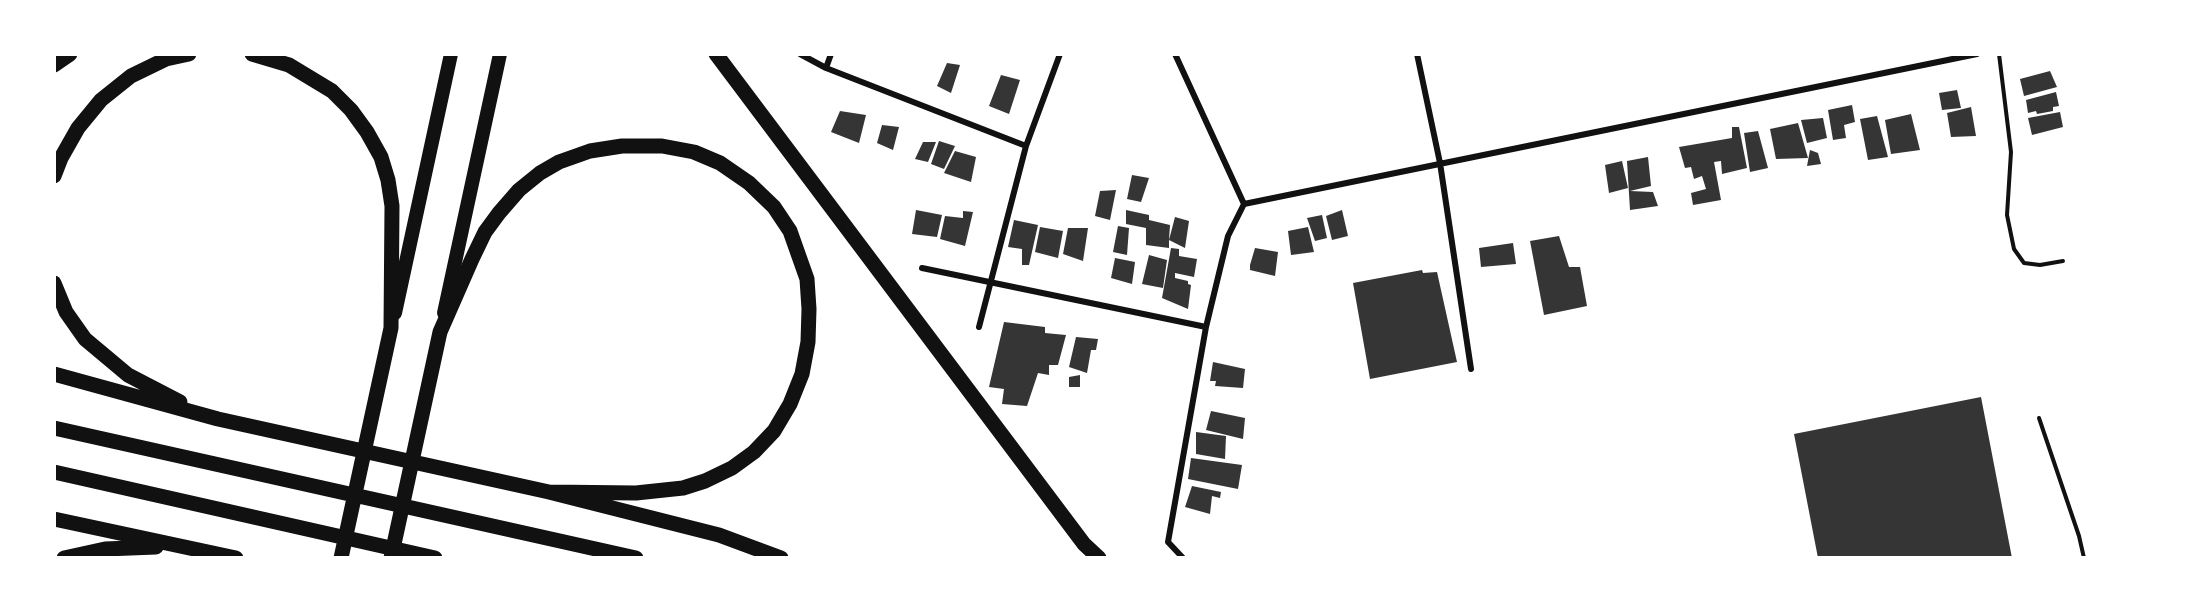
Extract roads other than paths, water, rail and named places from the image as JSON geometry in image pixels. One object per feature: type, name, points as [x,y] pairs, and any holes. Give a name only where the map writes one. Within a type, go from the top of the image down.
[{"type":"highway","points":[[54,65],[70,54]]},
{"type":"highway","points":[[54,176],[78,128],[101,100],[131,76],[166,59],[189,54]]},
{"type":"highway","points":[[252,54],[289,65],[332,91],[351,110],[381,157],[388,180],[392,207],[392,328]]},
{"type":"highway","points":[[341,558],[451,54]]},
{"type":"highway","points":[[391,558],[500,54]]},
{"type":"highway","points":[[716,54],[1084,544],[1099,558]]},
{"type":"highway","points":[[440,332],[485,232],[519,190],[540,173],[559,162],[590,151],[622,146],[662,146],[694,152],[720,163],[749,183],[774,207],[790,231],[798,251],[807,279],[809,309],[808,342],[802,374],[790,404],[774,431],[754,452],[732,468],[705,481],[683,488],[636,493],[549,492]]},
{"type":"highway","points":[[54,283],[66,312],[84,339],[107,359],[128,375],[158,392],[218,420]]},
{"type":"highway","points":[[54,374],[218,420],[549,492],[719,535],[781,558]]},
{"type":"highway","points":[[54,428],[636,558]]},
{"type":"highway","points":[[54,472],[435,558]]},
{"type":"highway","points":[[54,519],[236,558]]},
{"type":"highway","points":[[64,558],[105,549],[182,546]]},
{"type":"street","points":[[800,54],[825,68],[1026,146]]},
{"type":"street","points":[[825,68],[831,54]]},
{"type":"street","points":[[979,327],[1026,146],[1060,54]]},
{"type":"street","points":[[1175,54],[1244,204]]},
{"type":"street","points":[[1417,54],[1440,163],[1472,369]]},
{"type":"street","points":[[1244,204],[1977,54]]},
{"type":"street","points":[[1183,558],[1168,542],[1206,327],[1228,236],[1244,204]]},
{"type":"street","points":[[922,268],[1206,327]]},
{"type":"lane","points":[[1999,54],[2011,152],[2007,215],[2014,249],[2024,263],[2040,265],[2063,261]]},
{"type":"lane","points":[[2039,418],[2079,536],[2084,558]]}]
